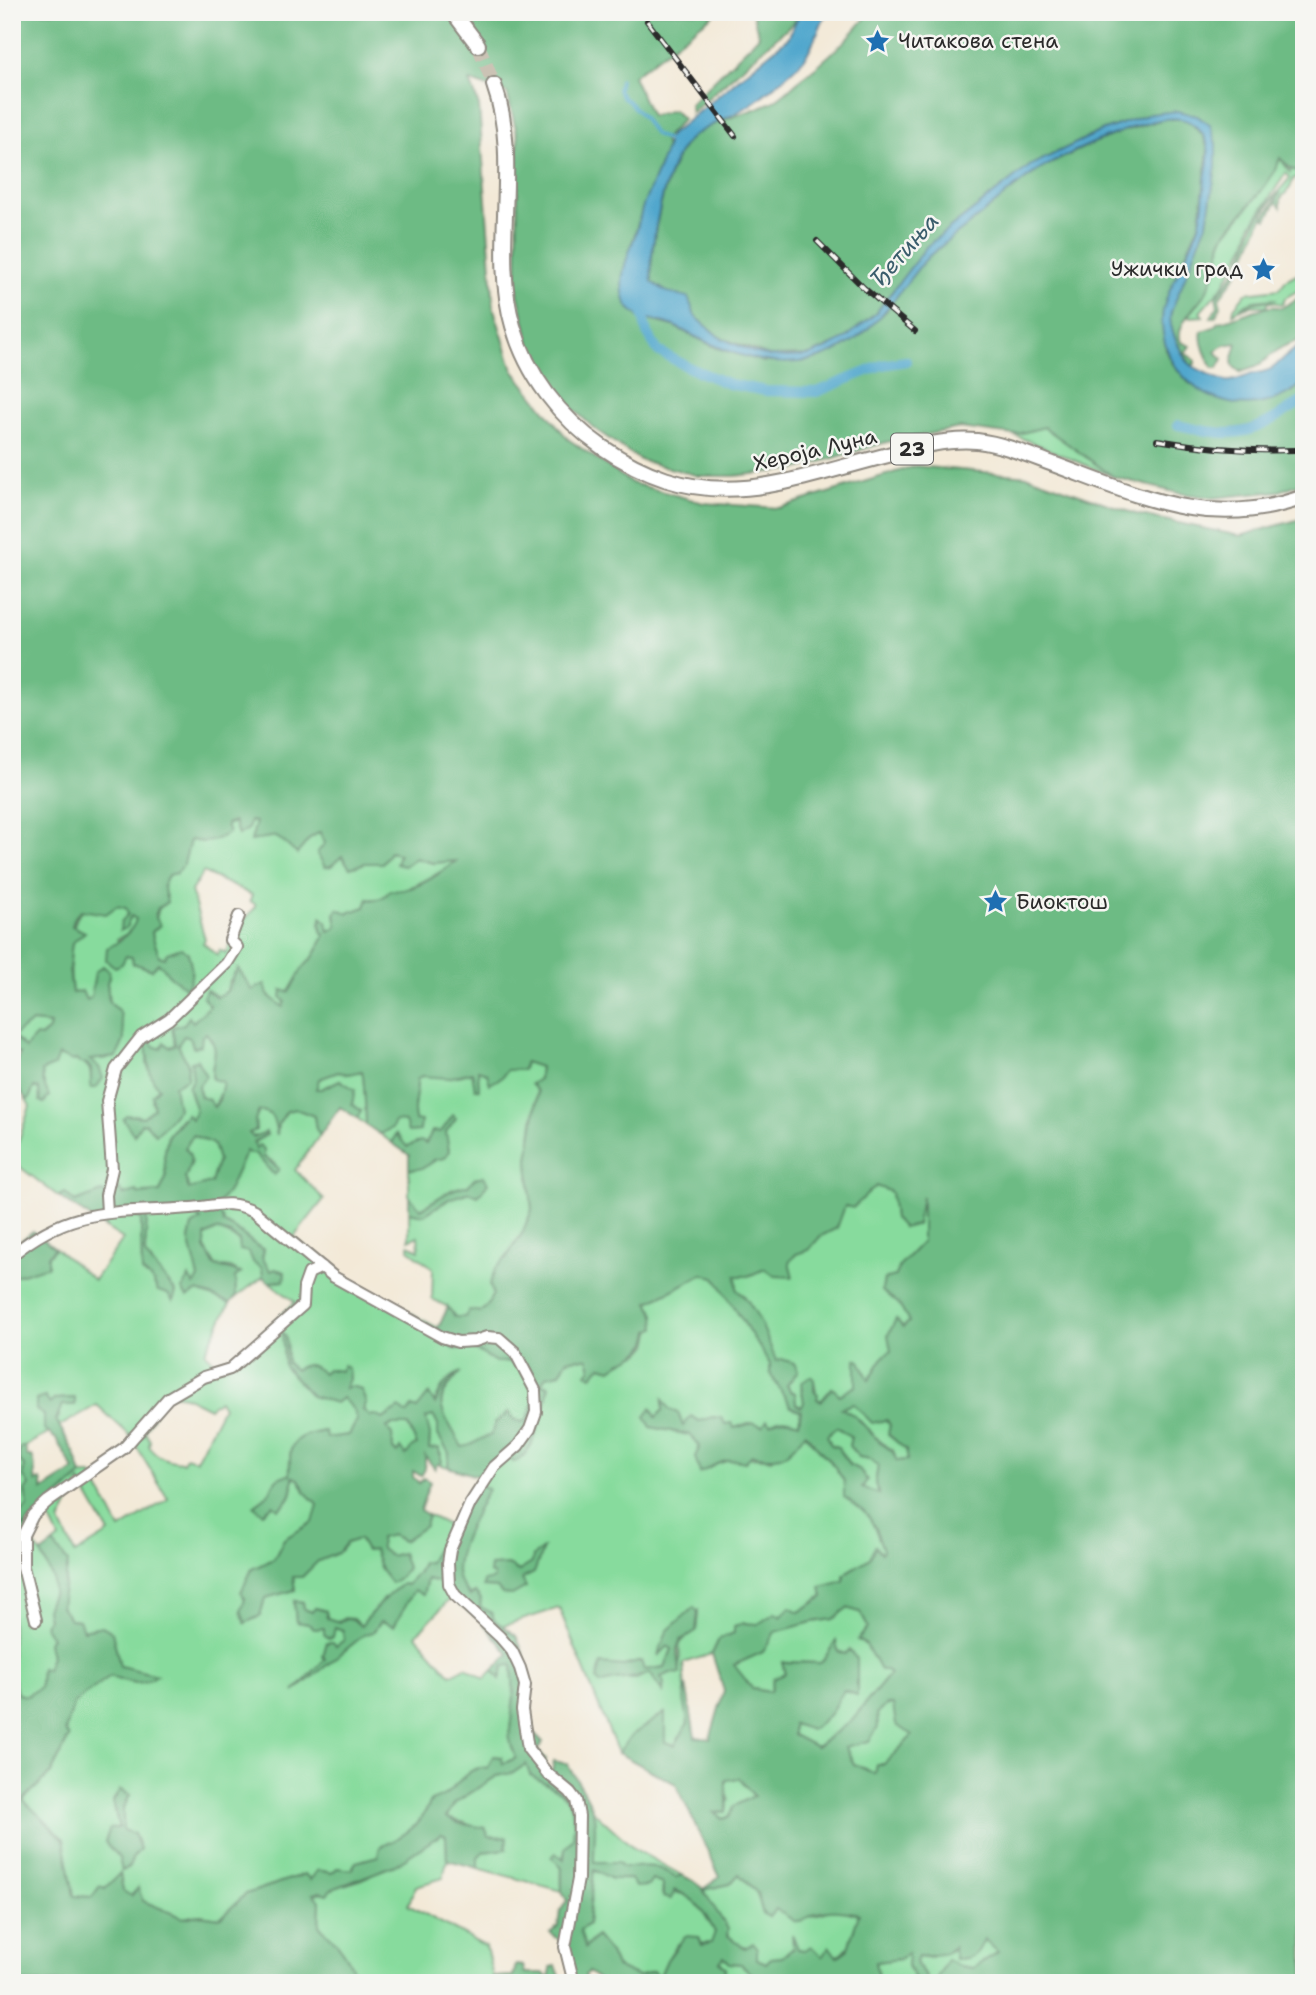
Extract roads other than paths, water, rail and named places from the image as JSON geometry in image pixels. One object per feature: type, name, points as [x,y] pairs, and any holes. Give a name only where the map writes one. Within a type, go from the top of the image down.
[{"type":"main road","points":[[453,12],[478,45]]},
{"type":"main road","name":"Хероја Луна","points":[[494,85],[500,101],[506,146],[504,272],[517,340],[539,383],[560,410],[582,432],[634,467],[683,485],[735,489],[797,480],[922,446],[976,441],[1028,455],[1156,501],[1194,510],[1241,511],[1304,497]]},
{"type":"street","points":[[107,1212],[106,1195],[112,1169],[107,1101],[116,1069],[141,1037],[169,1019],[227,964],[236,947],[230,940],[239,916]]},
{"type":"street","points":[[12,1255],[59,1224],[107,1212],[239,1204],[254,1211],[334,1278],[442,1337],[458,1342],[487,1337],[499,1338],[514,1352],[535,1390],[536,1412],[530,1429],[518,1446],[494,1467],[470,1504],[450,1550],[449,1584],[456,1595],[512,1651],[525,1685],[522,1710],[528,1749],[547,1773],[576,1800],[579,1815],[578,1879],[565,1947],[574,1983]]},
{"type":"street","points":[[36,1620],[23,1567],[23,1535],[33,1515],[48,1501],[124,1448],[168,1398],[204,1377],[230,1370],[303,1305],[304,1287],[309,1273],[322,1267]]},
{"type":"water","points":[[800,12],[827,12],[806,56],[750,105],[693,136],[674,163],[660,204],[651,267],[652,282],[667,292],[688,297],[695,316],[719,337],[769,356],[810,355],[825,349],[843,340],[875,314],[927,246],[1031,165],[1101,131],[1150,114],[1178,111],[1197,116],[1210,125],[1216,144],[1216,166],[1207,223],[1171,312],[1177,344],[1192,365],[1227,381],[1271,369],[1304,344],[1304,382],[1269,402],[1240,405],[1202,392],[1181,374],[1173,362],[1163,335],[1163,309],[1200,222],[1209,155],[1202,133],[1190,122],[1180,119],[1151,122],[1112,135],[1058,159],[1031,175],[929,256],[875,322],[851,342],[827,355],[803,362],[753,358],[727,351],[676,327],[636,314],[630,309],[623,293],[624,270],[642,209],[669,136],[788,38]]},
{"type":"waterway","points":[[620,80],[618,90],[623,98],[643,117],[654,134],[672,142]]},
{"type":"waterway","points":[[640,304],[647,333],[658,351],[729,384],[766,391],[817,392],[882,365],[906,361]]},
{"type":"waterway","points":[[1178,425],[1217,432],[1244,431],[1270,421],[1304,400]]},
{"type":"tunnel","points":[[478,45],[494,85]]},
{"type":"railway","points":[[647,21],[735,136]]},
{"type":"railway","points":[[817,241],[864,288],[915,331]]},
{"type":"railway","points":[[1157,440],[1226,449],[1295,450]]},
{"type":"place","name":"Читакова стена","points":[[878,41]]},
{"type":"place","name":"Ужички град","points":[[1263,269]]},
{"type":"place","name":"Биоктош","points":[[996,902]]},
{"type":"water label","name":"Ђетиња","points":[[904,250]]}]
